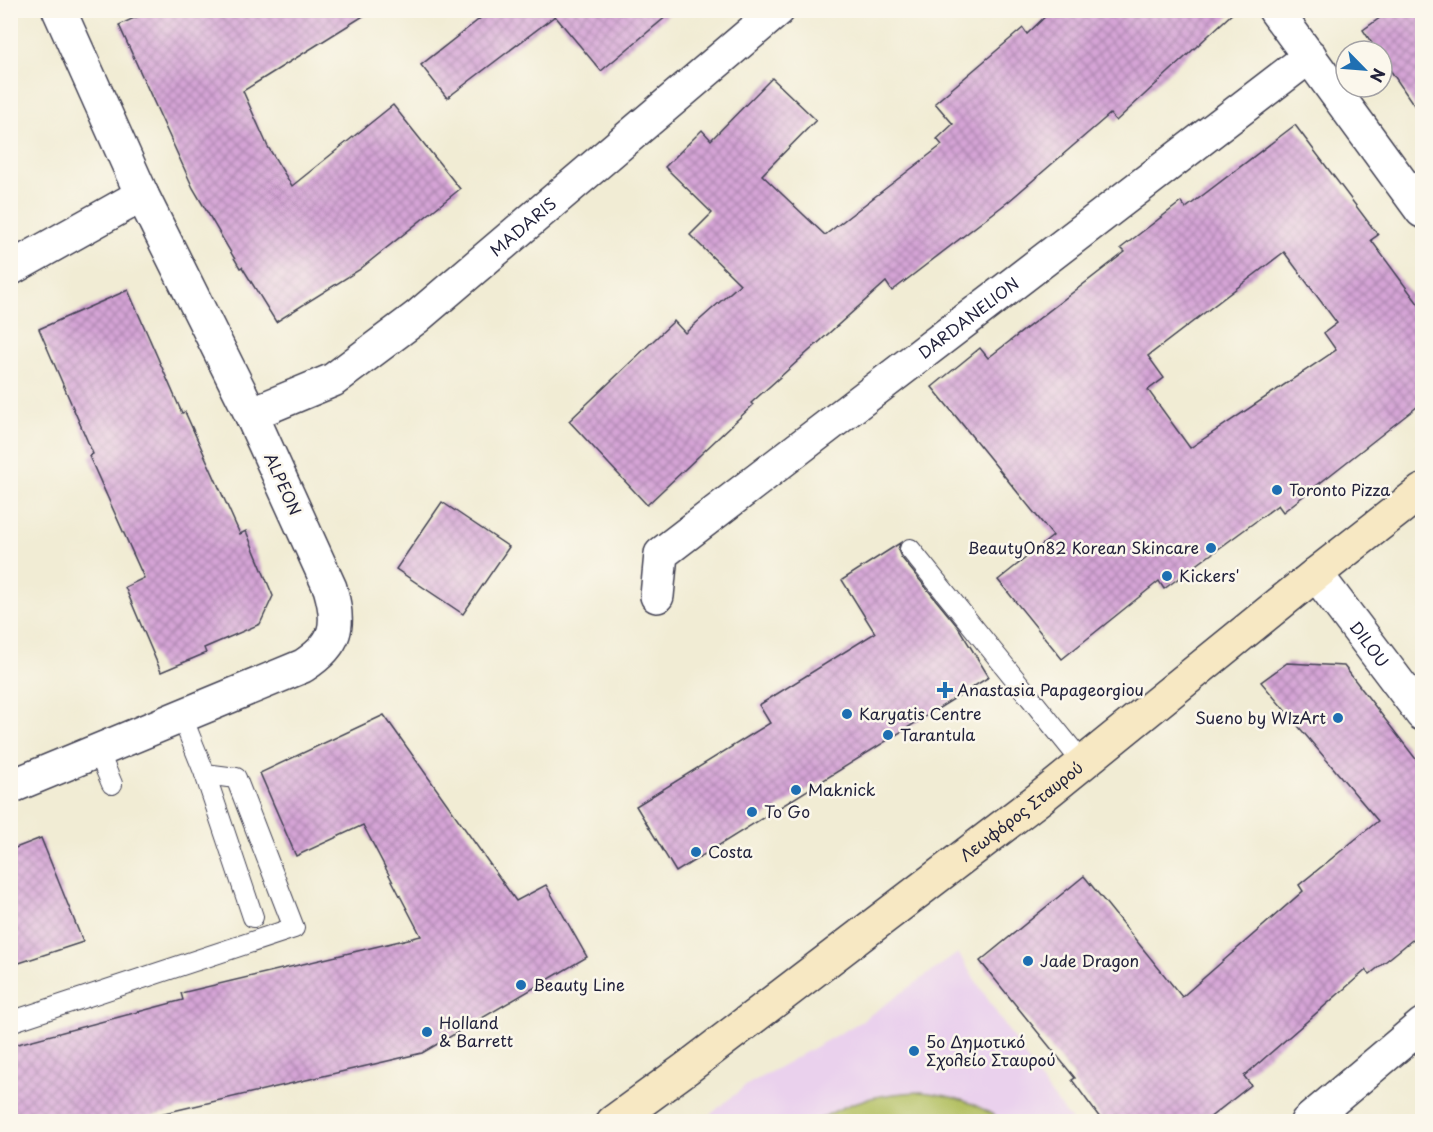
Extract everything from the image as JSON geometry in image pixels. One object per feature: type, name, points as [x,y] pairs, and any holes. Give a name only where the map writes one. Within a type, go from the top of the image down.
[{"type":"main road","name":"Λεωφόρος Σταυρού","points":[[613,1122],[724,1040],[1083,763],[1422,491]]},
{"type":"street","name":"ALPEON","points":[[10,787],[303,666],[318,656],[335,632],[336,617],[330,588],[251,414],[142,195],[59,10]]},
{"type":"street","points":[[1275,10],[1422,211]]},
{"type":"street","name":"MADARIS","points":[[251,414],[333,380],[417,317],[766,14]]},
{"type":"street","name":"DARDANELION","points":[[657,596],[661,554],[1310,56]]},
{"type":"street","points":[[10,269],[142,195]]},
{"type":"street","name":"DILOU","points":[[1316,574],[1422,714]]},
{"type":"street","points":[[1307,1122],[1422,1025]]},
{"type":"lane","points":[[910,549],[1083,763]]},
{"type":"lane","points":[[182,717],[205,774],[253,917]]},
{"type":"lane","points":[[98,751],[112,784]]},
{"type":"lane","points":[[10,1022],[294,928],[236,778],[205,774]]},
{"type":"shaded area","name":"5ο Δημοτικό Σχολείο Σταυρού","points":[[958,953],[1040,1080],[1072,1121],[701,1122],[745,1086],[860,1022]]},
{"type":"green space","points":[[922,1092],[964,1101],[1003,1121],[945,1122],[920,1118],[896,1118],[881,1122],[817,1121],[842,1108],[867,1099]]},
{"type":"building","points":[[151,10],[373,10],[243,91],[268,147],[292,186],[393,105],[460,189],[359,270],[276,322],[242,267],[240,268],[193,188],[119,25]]},
{"type":"building","points":[[491,10],[674,10],[601,71],[555,16],[447,98],[421,65]]},
{"type":"building","points":[[1052,10],[1236,10],[1116,121],[1110,114],[1009,201],[892,291],[886,282],[751,403],[753,405],[647,505],[569,421],[674,321],[685,333],[740,284],[690,235],[712,213],[665,167],[702,130],[711,140],[772,78],[816,120],[762,175],[825,235],[942,145],[937,139],[953,124],[935,103],[1023,28],[1027,34]]},
{"type":"building","points":[[1391,10],[1422,10],[1422,117],[1394,76],[1394,39],[1369,39],[1363,30]]},
{"type":"building","points":[[1295,125],[1378,235],[1371,240],[1422,309],[1422,403],[1283,512],[1278,505],[1164,589],[1159,581],[1062,659],[998,580],[1053,536],[932,387],[980,348],[988,358],[1125,252],[1121,248],[1181,202],[1186,208]],"holes":[[[1284,252],[1337,323],[1324,333],[1336,350],[1190,448],[1148,390],[1164,378],[1148,356]]]},
{"type":"building","points":[[128,290],[182,413],[185,412],[240,534],[246,531],[273,596],[260,624],[204,648],[206,653],[161,672],[125,587],[144,578],[89,456],[93,454],[39,329]]},
{"type":"building","points":[[442,502],[509,547],[463,614],[396,569]]},
{"type":"building","name":"Karyatis Centre","points":[[900,543],[898,550],[901,557],[958,627],[989,677],[676,872],[636,806],[770,723],[759,705],[875,633],[842,580]]},
{"type":"building","points":[[1287,663],[1344,666],[1422,767],[1422,932],[1370,974],[1366,970],[1244,1076],[1251,1085],[1204,1122],[1103,1122],[1072,1080],[1075,1078],[980,961],[1084,876],[1182,997],[1303,891],[1299,885],[1378,821],[1261,682]]},
{"type":"building","points":[[384,715],[516,901],[546,885],[587,957],[422,1053],[126,1122],[10,1122],[10,1046],[183,1000],[181,993],[421,936],[363,825],[296,856],[260,773]]},
{"type":"building","points":[[41,838],[83,942],[10,966],[10,850]]},
{"type":"place","name":"Toronto Pizza","points":[[1277,490]]},
{"type":"place","name":"BeautyOn82 Korean Skincare","points":[[1211,548]]},
{"type":"place","name":"Kickers'","points":[[1167,576]]},
{"type":"place","name":"Anastasia Papageorgiou","points":[[945,690]]},
{"type":"place","name":"Karyatis Centre","points":[[847,714]]},
{"type":"place","name":"Sueno by WIzArt","points":[[1338,718]]},
{"type":"place","name":"Tarantula","points":[[888,735]]},
{"type":"place","name":"Maknick","points":[[796,790]]},
{"type":"place","name":"To Go","points":[[752,812]]},
{"type":"place","name":"Costa","points":[[696,852]]},
{"type":"place","name":"Jade Dragon","points":[[1028,961]]},
{"type":"place","name":"Beauty Line","points":[[521,985]]},
{"type":"place","name":"Holland & Barrett","points":[[427,1032]]},
{"type":"place","name":"5ο Δημοτικό Σχολείο Σταυρού","points":[[914,1051]]}]
